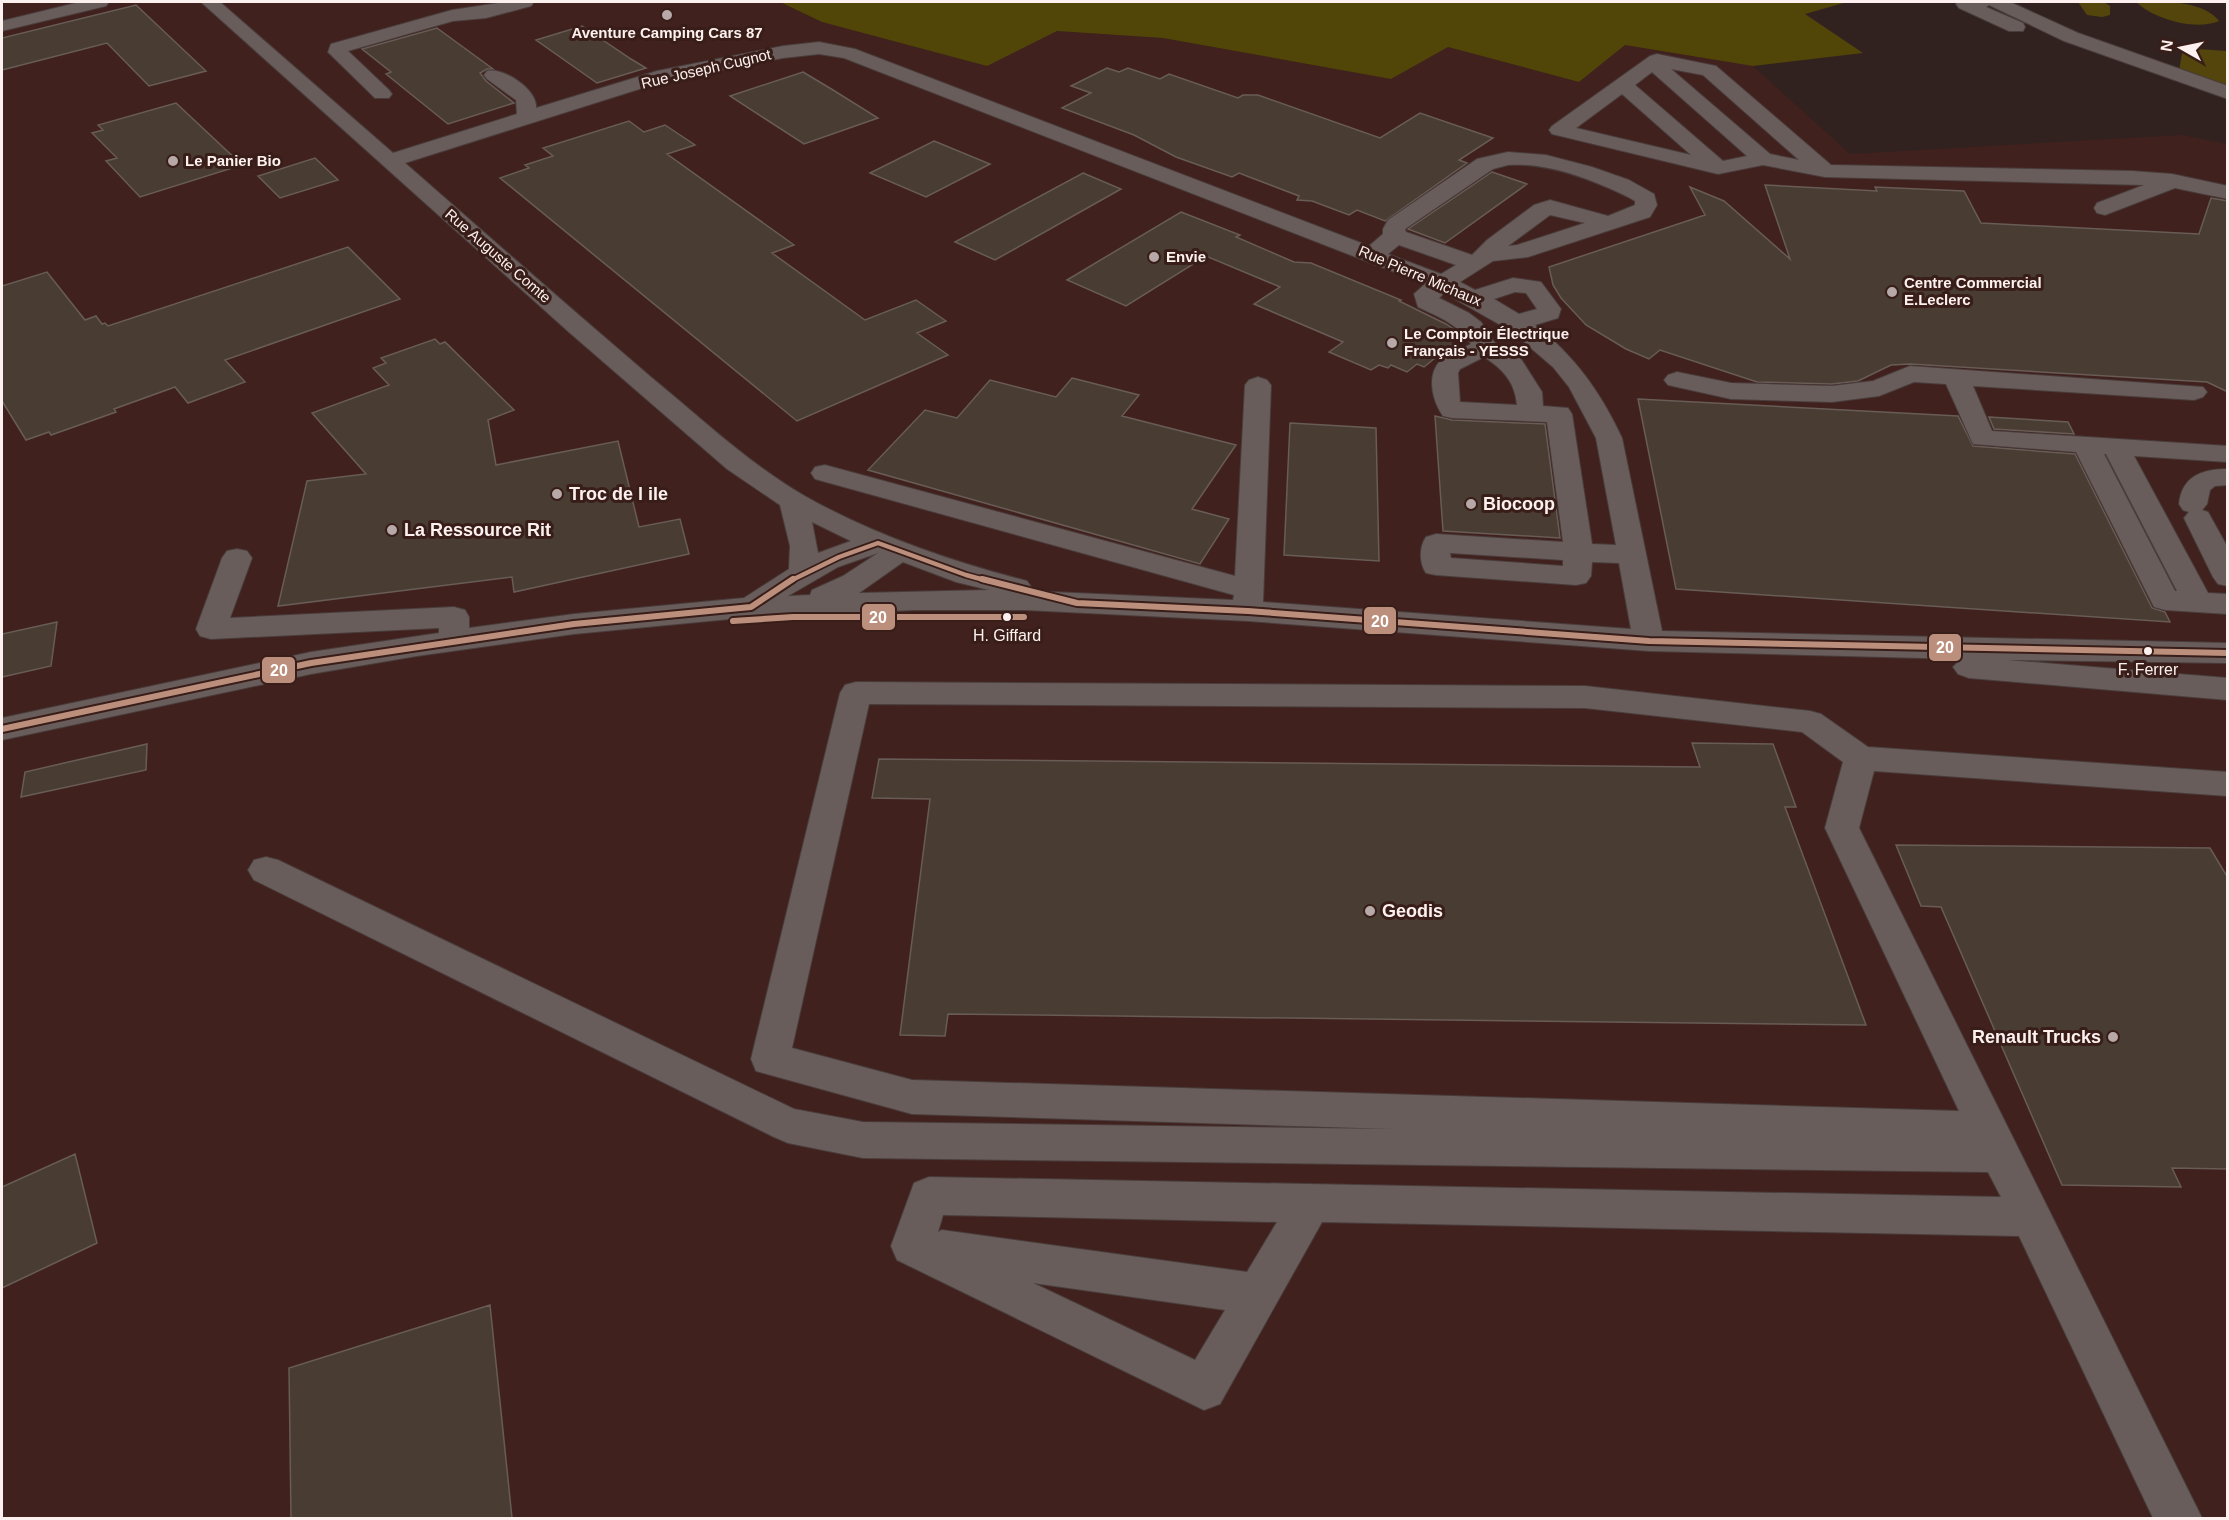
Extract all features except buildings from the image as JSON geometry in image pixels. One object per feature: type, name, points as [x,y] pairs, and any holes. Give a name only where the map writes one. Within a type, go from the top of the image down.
[{"type":"street","points":[[2,26],[100,2]]},
{"type":"street","name":"Rue Auguste Comte","points":[[210,2],[326,84],[389,160],[737,463],[793,501],[888,547],[966,575],[1077,603]]},
{"type":"street","points":[[382,94],[338,51],[338,48],[452,16],[486,12],[525,2]]},
{"type":"street","points":[[1982,2],[1965,4],[2060,47],[2143,78],[2166,72]]},
{"type":"street","points":[[1996,2],[2070,37],[2228,93]]},
{"type":"street","name":"Rue Joseph Cugnot","points":[[389,160],[664,75],[783,52],[819,48],[848,53],[987,108]]},
{"type":"street","points":[[1825,171],[1709,70],[1657,60],[1559,130],[1718,168],[1763,159],[1825,171],[2132,177],[2172,181],[2228,193]]},
{"type":"street","points":[[1653,63],[1763,159]]},
{"type":"street","points":[[326,84],[362,75]]},
{"type":"street","points":[[494,75],[524,96],[529,117]]},
{"type":"street","points":[[1623,85],[1718,168]]},
{"type":"street","points":[[1600,102],[1655,154]]},
{"type":"street","name":"Rue Pierre Michaux","points":[[987,108],[1441,282],[1474,298],[1516,323],[1542,342],[1583,385],[1599,413],[1609,438],[1630,555],[1649,641]]},
{"type":"street","points":[[1499,159],[1543,160],[1621,185],[1646,199],[1642,212],[1520,252],[1480,259],[1395,236],[1396,225],[1485,164],[1499,159]]},
{"type":"street","points":[[2105,208],[2172,181]]},
{"type":"street","points":[[1531,413],[1529,392],[1512,364],[1485,347],[1472,327],[1460,318],[1427,303],[1426,294],[1441,282],[1480,259],[1542,210],[1550,207],[1610,223]]},
{"type":"street","points":[[1372,256],[1395,236]]},
{"type":"street","points":[[1474,298],[1513,285],[1533,287],[1549,313],[1516,323]]},
{"type":"street","points":[[1485,347],[1451,364],[1445,372],[1447,404],[1452,410],[1559,414],[1599,413]]},
{"type":"street","points":[[1677,380],[1731,391],[1804,395],[1879,388],[1910,374],[2194,392]]},
{"type":"street","points":[[1956,377],[1982,438],[2228,454]]},
{"type":"street","points":[[1247,600],[1258,385]]},
{"type":"street","points":[[1559,414],[1579,551],[1630,555]]},
{"type":"street","points":[[2085,444],[2165,600],[2228,603]]},
{"type":"street","points":[[2116,447],[2197,600]]},
{"type":"street","points":[[825,473],[1247,600]]},
{"type":"street","points":[[2228,477],[2206,479],[2193,491],[2195,511],[2228,577]]},
{"type":"street","points":[[793,501],[804,546],[803,574]]},
{"type":"street","points":[[764,607],[780,586],[803,574],[839,557],[888,547]]},
{"type":"street","points":[[764,607],[821,598],[851,586],[873,573],[888,547]]},
{"type":"street","points":[[237,558],[211,629],[454,617],[454,640]]},
{"type":"street","points":[[2197,600],[2228,589]]},
{"type":"street","points":[[2,729],[311,663],[454,640],[574,624],[764,607],[914,600],[1077,603],[1247,600],[1649,641],[2228,653]]},
{"type":"street","points":[[417,646],[427,649],[445,648],[606,630],[793,617],[1054,617],[1077,603]]},
{"type":"street","points":[[1763,645],[2017,672],[2228,689]]},
{"type":"street","points":[[1994,1142],[912,1097],[770,1059],[856,693],[1585,697],[1810,722],[1862,758],[2228,784]]},
{"type":"street","points":[[1862,758],[1842,828],[2178,1518]]},
{"type":"street","points":[[266,870],[788,1125],[863,1140],[1994,1142]]},
{"type":"street","points":[[912,1246],[929,1196],[2031,1217]]},
{"type":"street","points":[[912,1246],[1204,1388],[1311,1203]]},
{"type":"street","points":[[912,1246],[1258,1294]]},
{"type":"shaded area","points":[[2,2],[780,2],[822,22],[987,66],[1057,31],[1163,38],[1391,79],[1448,47],[1579,82],[1625,45],[1753,66],[1850,154],[2182,135],[2227,144],[2227,1518],[2,1518]]},
{"type":"shaded area","points":[[780,2],[1847,2],[1805,14],[1863,53],[1753,66],[1625,45],[1579,82],[1448,47],[1391,79],[1163,38],[1057,31],[987,66],[822,22]]},
{"type":"shaded area","points":[[2078,2],[2104,2],[2110,6],[2110,15],[2102,17],[2087,15]]},
{"type":"shaded area","points":[[2136,2],[2192,5],[2212,14],[2219,21],[2198,25],[2175,22],[2153,14]]},
{"type":"shaded area","points":[[2183,48],[2227,51],[2227,87],[2179,71]]},
{"type":"transit line","name":"20","points":[[2,729],[311,663],[574,624],[751,607],[780,586],[803,574],[839,557],[878,543],[966,575],[1077,603],[1248,611],[1649,641],[2228,653]]},
{"type":"transit line","name":"20","points":[[733,621],[793,617],[1024,617]]},
{"type":"place","name":"Aventure Camping Cars 87","points":[[667,15]]},
{"type":"place","name":"Le Panier Bio","points":[[173,161]]},
{"type":"place","name":"Envie","points":[[1154,257]]},
{"type":"place","name":"Centre Commercial E.Leclerc","points":[[1892,292]]},
{"type":"place","name":"Le Comptoir Électrique Français - YESSS","points":[[1392,343]]},
{"type":"place","name":"Troc de l ile","points":[[557,494]]},
{"type":"place","name":"Biocoop","points":[[1471,504]]},
{"type":"place","name":"La Ressource Rit","points":[[392,530]]},
{"type":"place","name":"H. Giffard","points":[[1007,617]]},
{"type":"place","name":"F. Ferrer","points":[[2148,651]]},
{"type":"place","name":"Geodis","points":[[1370,911]]},
{"type":"place","name":"Renault Trucks","points":[[2113,1037]]}]
